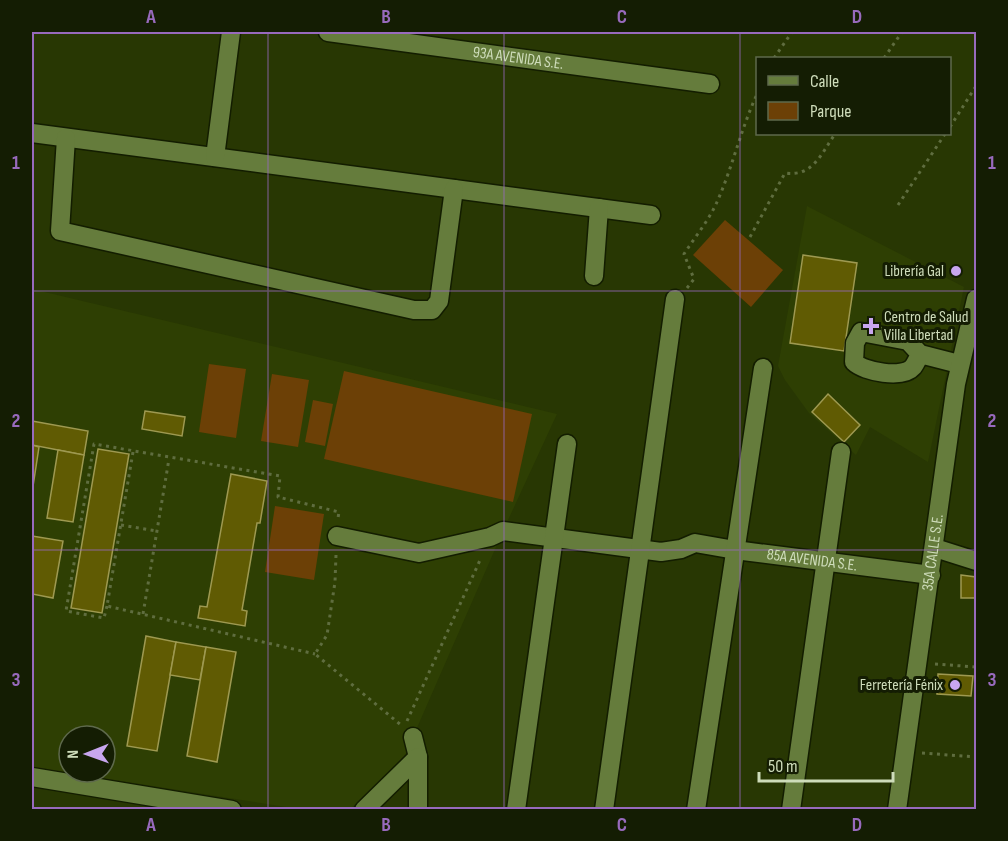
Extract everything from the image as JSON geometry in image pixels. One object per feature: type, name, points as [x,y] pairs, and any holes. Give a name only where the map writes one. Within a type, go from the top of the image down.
[{"type":"street","points":[[215,157],[231,32]]},
{"type":"street","name":"93A AVENIDA S.E.","points":[[328,32],[710,84]]},
{"type":"street","points":[[32,133],[651,215]]},
{"type":"street","points":[[66,138],[60,231],[414,310],[432,310],[439,301],[454,189]]},
{"type":"street","points":[[594,276],[598,208]]},
{"type":"street","points":[[604,810],[675,299]]},
{"type":"street","name":"35A CALLE S.E.","points":[[897,810],[959,364],[976,299]]},
{"type":"street","points":[[920,354],[959,364]]},
{"type":"street","points":[[696,810],[763,368]]},
{"type":"street","points":[[516,810],[567,444]]},
{"type":"street","points":[[791,810],[841,452]]},
{"type":"street","points":[[337,536],[419,553],[490,537],[503,531],[640,550]]},
{"type":"street","name":"85A AVENIDA S.E.","points":[[640,550],[661,552],[681,549],[694,543],[931,575]]},
{"type":"street","points":[[935,548],[976,561]]},
{"type":"street","points":[[413,737],[418,757],[418,810]]},
{"type":"street","points":[[364,810],[418,757]]},
{"type":"street","points":[[32,777],[232,810]]},
{"type":"path","points":[[775,57],[792,32]]},
{"type":"path","points":[[885,57],[902,32]]},
{"type":"path","points":[[951,125],[976,86]]},
{"type":"path","points":[[675,299],[694,279],[684,254],[716,205],[737,151],[746,117],[756,96]]},
{"type":"path","points":[[750,237],[785,173],[797,175],[810,170],[834,135]]},
{"type":"path","points":[[898,205],[944,135]]},
{"type":"path","points":[[133,452],[104,618],[66,611],[94,444],[169,459],[280,476],[278,497],[339,512],[335,582],[327,635],[315,654]]},
{"type":"path","points":[[143,614],[169,459]]},
{"type":"path","points":[[121,525],[157,531]]},
{"type":"path","points":[[107,606],[315,654],[404,727],[490,537]]},
{"type":"path","points":[[918,663],[976,667]]},
{"type":"path","points":[[906,752],[976,757]]},
{"type":"shaded area","name":"Centro de Salud Villa Libertad","points":[[807,206],[964,287],[928,462],[870,427],[856,455],[809,413],[785,380],[778,366]]},
{"type":"shaded area","points":[[32,289],[557,414],[406,753],[395,769],[350,809],[299,809],[117,780],[117,724],[57,724],[57,771],[32,767]]},
{"type":"green space","points":[[725,220],[783,270],[751,307],[693,255]]},
{"type":"green space","points":[[209,364],[246,369],[236,438],[199,432]]},
{"type":"green space","points":[[344,371],[532,414],[513,502],[324,459]]},
{"type":"green space","points":[[272,374],[309,380],[298,447],[261,441]]},
{"type":"green space","points":[[313,400],[333,404],[325,446],[305,442]]},
{"type":"green space","points":[[275,506],[324,514],[314,580],[265,572]]},
{"type":"building","points":[[803,255],[857,263],[844,351],[790,343]]},
{"type":"building","points":[[828,394],[860,425],[844,442],[812,412]]},
{"type":"building","points":[[145,411],[185,417],[182,436],[142,429]]},
{"type":"building","points":[[32,421],[88,431],[84,455],[32,445]]},
{"type":"building","points":[[32,445],[39,447],[32,493]]},
{"type":"building","points":[[98,449],[129,454],[102,613],[71,608]]},
{"type":"building","points":[[58,450],[84,455],[73,522],[47,518]]},
{"type":"building","points":[[231,474],[267,481],[260,523],[257,523],[242,610],[247,611],[245,626],[198,618],[200,606],[207,607]]},
{"type":"building","points":[[32,536],[63,541],[53,598],[32,594]]},
{"type":"building","points":[[961,575],[976,577],[976,598],[961,598]]},
{"type":"building","points":[[146,636],[176,642],[157,751],[127,746]]},
{"type":"building","points":[[176,642],[206,647],[200,680],[170,675]]},
{"type":"building","points":[[206,647],[236,652],[217,762],[187,756]]},
{"type":"building","name":"Ferretería Fénix","points":[[938,674],[973,676],[971,696],[937,694]]},
{"type":"place","name":"Librería Gal","points":[[956,271]]},
{"type":"place","name":"Centro de Salud Villa Libertad","points":[[871,326]]},
{"type":"place","name":"Ferretería Fénix","points":[[955,685]]}]
